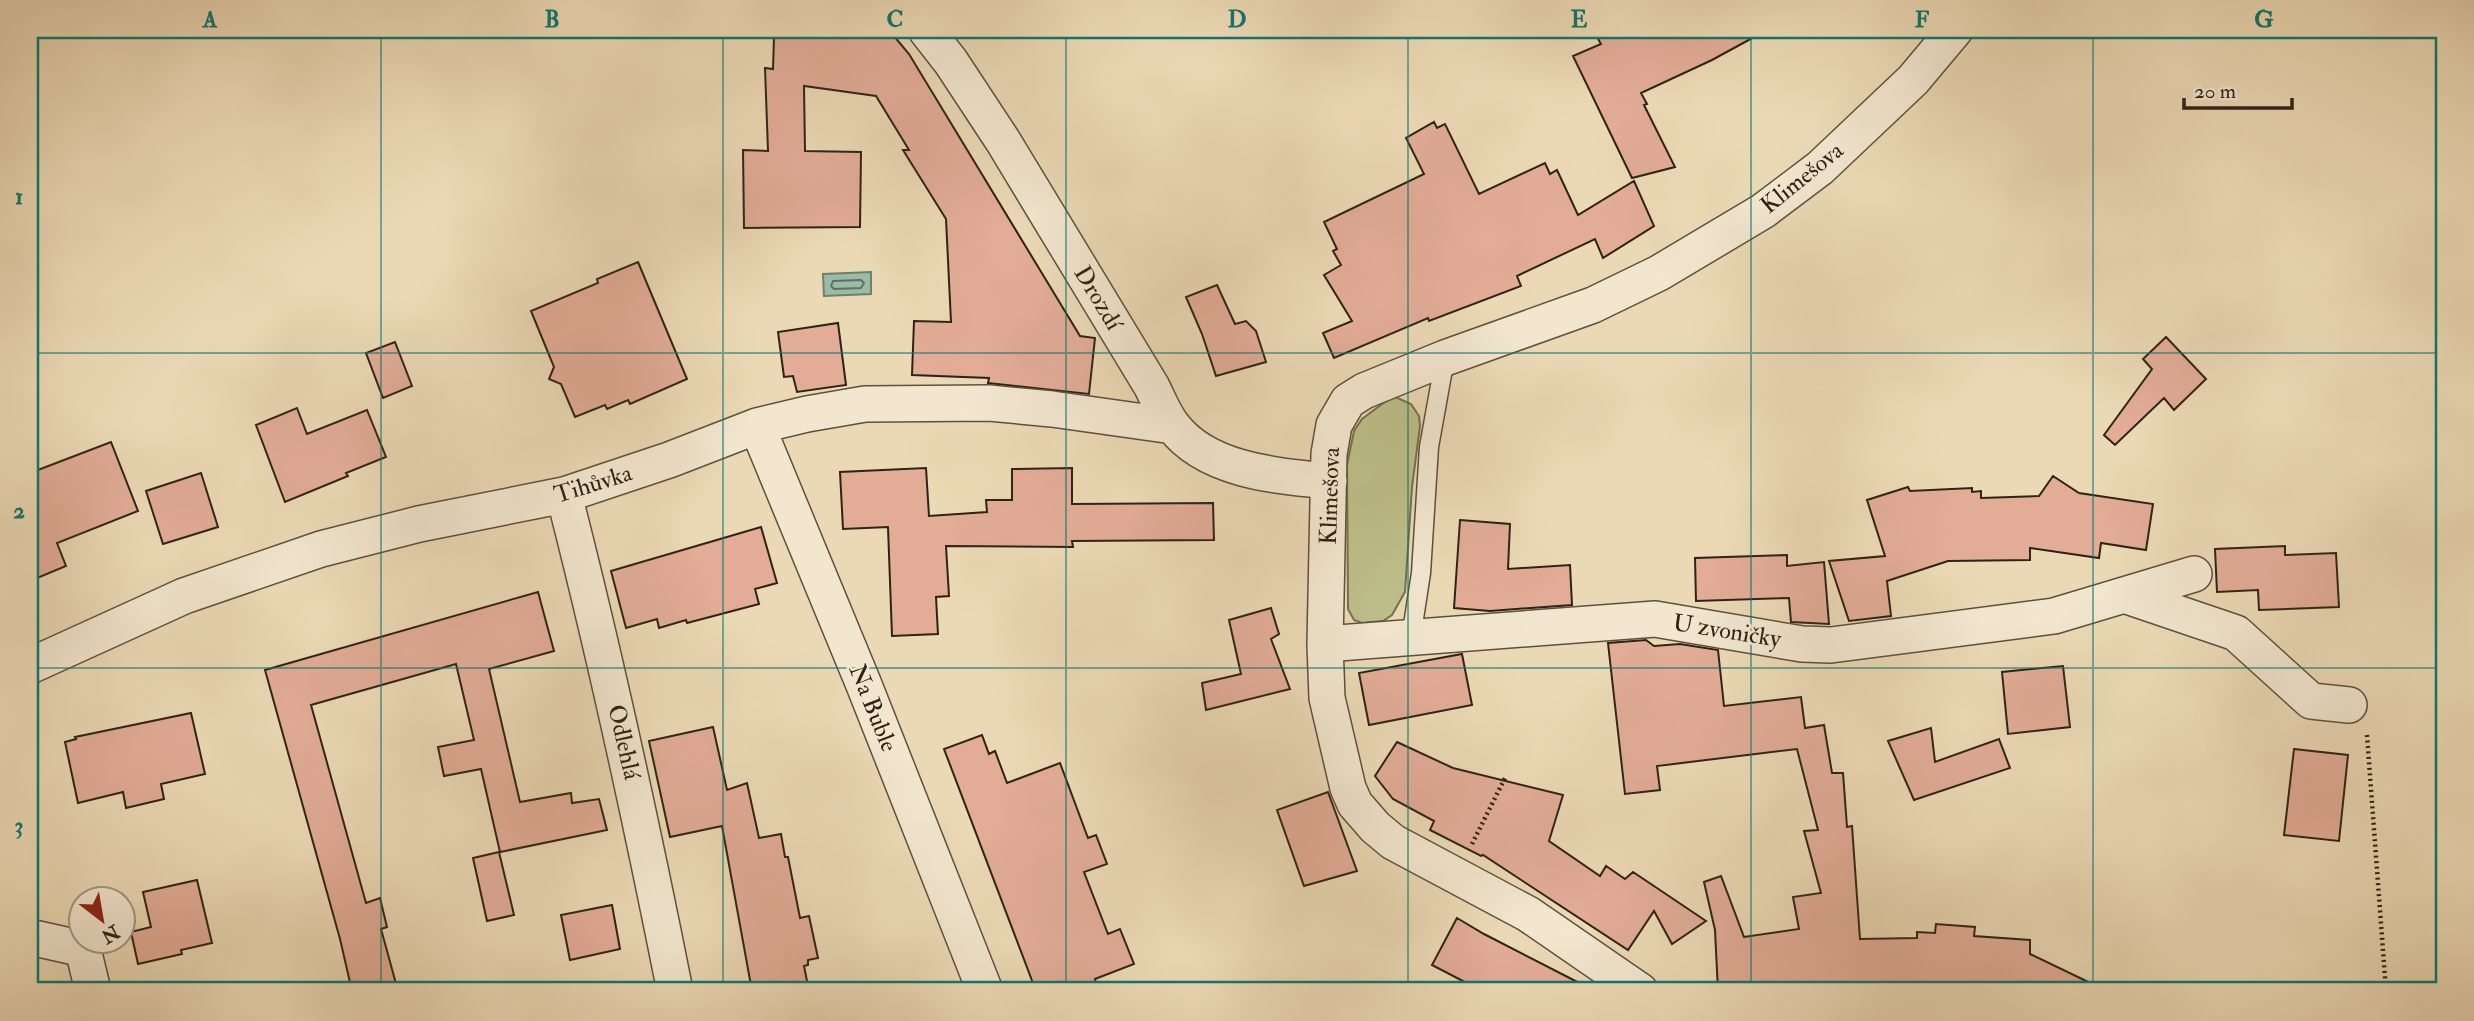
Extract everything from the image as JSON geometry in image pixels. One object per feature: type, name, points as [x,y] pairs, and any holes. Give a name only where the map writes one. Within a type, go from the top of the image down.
[{"type":"street","name":"Drozdí","points":[[926,30],[951,62],[1003,141],[1173,426],[1198,448],[1223,464],[1329,481]]},
{"type":"street","name":"Klimešova","points":[[1640,991],[1528,914],[1393,842],[1375,827],[1355,804],[1348,788],[1327,698],[1325,644],[1329,454],[1334,425],[1348,401],[1364,391],[1445,358],[1593,305],[1659,274],[1763,211],[1820,168],[1913,80],[1955,30]]},
{"type":"street","name":"Tihůvka","points":[[30,666],[184,596],[321,549],[419,524],[564,495],[669,460],[757,426],[807,414],[865,404],[989,403],[1173,426]]},
{"type":"street","name":"Na Buble","points":[[757,426],[864,685],[985,991]]},
{"type":"street","name":"Odlehlá","points":[[564,495],[640,814],[675,991]]},
{"type":"street","name":"U zvoničky","points":[[1325,644],[1654,619],[1802,644],[1831,645],[2054,616],[2194,574]]},
{"type":"street","points":[[2124,595],[2236,633],[2311,701],[2349,705]]},
{"type":"street","points":[[30,937],[83,949],[93,991]]},
{"type":"lane","points":[[1411,638],[1422,573],[1429,447],[1445,358]]},
{"type":"path","points":[[2349,705],[2364,704],[2386,991]]},
{"type":"path","points":[[1456,876],[1505,778]]},
{"type":"green space","points":[[1393,396],[1411,404],[1419,416],[1420,426],[1412,487],[1405,592],[1392,615],[1383,621],[1362,623],[1354,620],[1348,609],[1347,465],[1354,431],[1362,419]]},
{"type":"water","points":[[871,272],[871,294],[824,296],[823,274]]},
{"type":"building","points":[[823,30],[889,30],[909,54],[1080,336],[1095,338],[1089,394],[988,383],[989,378],[912,375],[914,321],[951,322],[946,219],[903,150],[909,150],[876,96],[804,86],[805,151],[861,152],[860,227],[744,228],[743,150],[768,151],[765,68],[773,69],[774,38],[827,35]]},
{"type":"building","points":[[1593,30],[1767,30],[1712,60],[1641,93],[1647,104],[1644,105],[1675,167],[1632,178],[1573,56],[1601,44]]},
{"type":"building","points":[[1434,122],[1437,128],[1445,124],[1479,194],[1545,163],[1550,174],[1557,170],[1578,215],[1634,181],[1654,226],[1603,258],[1595,239],[1517,276],[1521,286],[1429,321],[1428,318],[1334,358],[1323,333],[1352,321],[1324,275],[1341,265],[1333,251],[1337,249],[1324,222],[1424,174],[1406,138]]},
{"type":"building","points":[[638,262],[687,379],[630,404],[628,400],[607,409],[605,405],[575,417],[561,384],[549,379],[554,367],[531,311],[598,283],[597,279]]},
{"type":"building","points":[[1217,285],[1235,324],[1246,321],[1256,331],[1266,362],[1216,376],[1186,297]]},
{"type":"building","points":[[838,323],[846,385],[797,392],[793,376],[784,377],[778,332]]},
{"type":"building","points":[[2166,337],[2206,379],[2174,410],[2164,398],[2115,445],[2104,435],[2152,369],[2143,359]]},
{"type":"building","points":[[395,342],[412,386],[383,398],[366,353]]},
{"type":"building","points":[[297,408],[307,434],[367,410],[386,457],[285,502],[256,425]]},
{"type":"building","points":[[111,442],[138,511],[57,543],[66,566],[30,581],[30,473]]},
{"type":"building","points":[[926,468],[929,516],[987,512],[986,500],[1012,500],[1012,469],[1072,468],[1072,504],[1213,503],[1214,540],[1072,541],[1073,547],[946,546],[949,596],[936,597],[938,634],[892,636],[888,527],[843,529],[840,472]]},
{"type":"building","points":[[201,473],[218,527],[163,544],[146,491]]},
{"type":"building","points":[[2053,476],[2079,493],[2153,504],[2146,550],[2101,543],[2099,558],[2030,548],[2030,560],[1948,561],[1887,581],[1891,616],[1849,621],[1829,561],[1885,556],[1867,500],[1908,487],[1910,491],[1972,488],[1972,492],[1981,491],[1981,498],[2039,496]]},
{"type":"building","points":[[1460,520],[1510,524],[1508,569],[1570,565],[1572,605],[1490,611],[1454,608]]},
{"type":"building","points":[[761,527],[777,583],[755,589],[759,604],[687,623],[686,620],[659,628],[657,619],[626,628],[611,571]]},
{"type":"building","points":[[2285,546],[2285,555],[2336,553],[2339,607],[2259,610],[2258,590],[2217,592],[2215,549]]},
{"type":"building","points":[[1787,555],[1787,566],[1824,562],[1829,624],[1791,622],[1789,598],[1696,601],[1695,558]]},
{"type":"building","points":[[538,592],[554,651],[489,669],[520,802],[571,793],[572,803],[599,799],[607,830],[500,852],[481,769],[444,776],[438,747],[474,740],[456,664],[311,705],[366,903],[380,898],[387,927],[381,929],[398,991],[352,991],[265,670]]},
{"type":"building","points":[[1271,608],[1279,634],[1271,639],[1290,689],[1206,710],[1202,683],[1241,674],[1229,620]]},
{"type":"building","points":[[1646,640],[1654,646],[1680,644],[1718,650],[1724,706],[1801,697],[1805,728],[1824,725],[1832,773],[1843,773],[1847,827],[1852,826],[1860,939],[1917,938],[1917,932],[1935,933],[1936,924],[1975,927],[1974,936],[2030,940],[2030,954],[2107,991],[2047,991],[1897,982],[1897,985],[1825,986],[1825,991],[1718,991],[1715,930],[1704,882],[1721,876],[1744,937],[1799,929],[1793,897],[1821,893],[1804,831],[1818,830],[1797,749],[1657,766],[1660,790],[1625,794],[1608,643]]},
{"type":"building","points":[[1462,654],[1472,705],[1369,725],[1359,673]]},
{"type":"building","points":[[2063,666],[2070,727],[2008,734],[2002,672]]},
{"type":"building","points":[[191,713],[205,774],[161,784],[164,799],[126,808],[123,792],[78,803],[65,742],[76,739],[75,737]]},
{"type":"building","points":[[713,727],[727,790],[747,783],[759,838],[781,834],[800,918],[809,916],[818,958],[808,960],[808,965],[804,966],[809,991],[752,991],[722,826],[670,837],[649,741]]},
{"type":"building","points":[[1931,728],[1935,762],[1999,739],[2010,768],[1914,800],[1888,741]]},
{"type":"building","points":[[982,735],[989,754],[995,751],[1007,783],[1060,763],[1088,838],[1096,835],[1107,864],[1084,872],[1108,934],[1120,929],[1134,964],[1095,979],[1097,991],[1036,991],[944,749]]},
{"type":"building","points":[[1397,742],[1453,768],[1563,795],[1549,841],[1600,876],[1606,866],[1625,879],[1633,872],[1706,921],[1672,944],[1654,911],[1628,950],[1483,855],[1430,830],[1434,821],[1393,799],[1375,776]]},
{"type":"building","points":[[2294,749],[2348,755],[2339,841],[2284,835]]},
{"type":"building","points":[[1328,792],[1357,871],[1304,886],[1277,810]]},
{"type":"building","points":[[499,852],[514,915],[487,921],[473,858]]},
{"type":"building","points":[[197,880],[212,943],[181,950],[182,954],[138,964],[136,931],[151,927],[143,892]]},
{"type":"building","points":[[612,905],[620,949],[570,960],[561,915]]},
{"type":"building","points":[[1457,918],[1595,991],[1482,991],[1432,965]]}]
